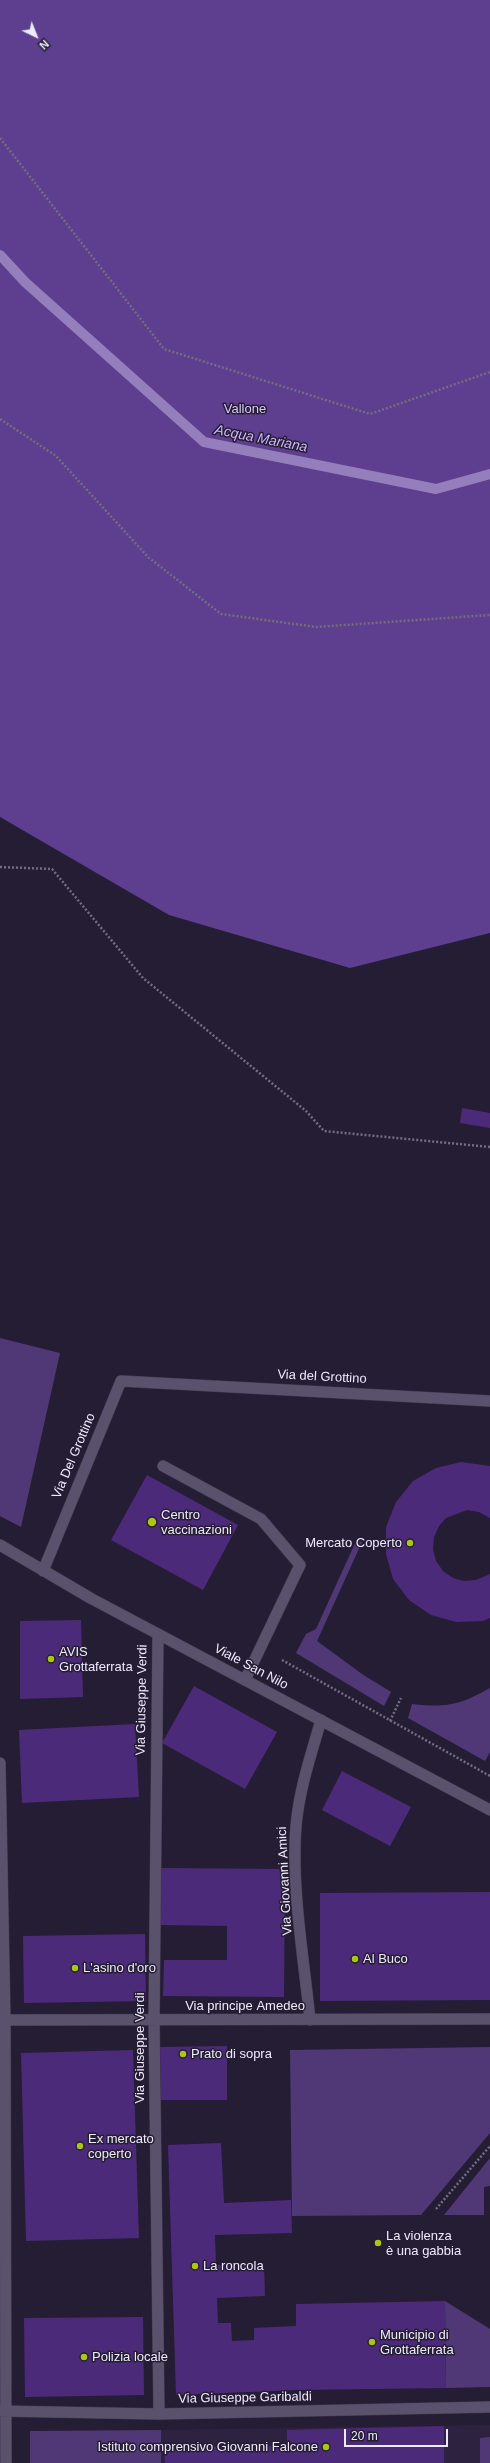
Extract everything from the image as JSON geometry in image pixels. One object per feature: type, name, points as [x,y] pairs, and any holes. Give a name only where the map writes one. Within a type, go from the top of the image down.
[{"type":"street","name":"Via Del Grottino","points":[[43,1570],[121,1381],[153,1382]]},
{"type":"street","name":"Via del Grottino","points":[[153,1382],[490,1401]]},
{"type":"street","points":[[163,1466],[261,1519],[300,1565],[246,1680]]},
{"type":"street","name":"Viale San Nilo","points":[[0,1545],[158,1634],[490,1810]]},
{"type":"street","name":"Via Giuseppe Verdi","points":[[158,1634],[154,2019],[159,2414]]},
{"type":"street","name":"Via Giovanni Amici","points":[[310,2020],[299,1913],[296,1828],[302,1786],[321,1720]]},
{"type":"street","points":[[0,1763],[3,2411],[6,2463]]},
{"type":"street","name":"Via principe Amedeo","points":[[2,2020],[490,2019]]},
{"type":"street","name":"Via Giuseppe Garibaldi","points":[[3,2411],[159,2414],[490,2406]]},
{"type":"path","points":[[0,138],[164,349],[370,414],[490,372]]},
{"type":"path","points":[[0,419],[56,456],[148,557],[221,614],[316,627],[490,615]]},
{"type":"path","points":[[0,867],[52,869],[143,978],[306,1111],[324,1131],[490,1147]]},
{"type":"path","points":[[282,1660],[490,1776]]},
{"type":"path","points":[[390,1721],[401,1698]]},
{"type":"path","points":[[436,2209],[490,2146]]},
{"type":"shaded area","points":[[0,1338],[60,1353],[21,1527],[0,1516]]},
{"type":"shaded area","points":[[357,1539],[362,1542],[317,1641],[362,1674],[391,1692],[384,1706],[296,1653],[306,1634],[316,1629]]},
{"type":"shaded area","points":[[490,1688],[490,1752],[485,1761],[408,1718],[412,1704],[435,1706],[453,1704],[461,1702]]},
{"type":"shaded area","points":[[490,2047],[490,2133],[421,2215],[292,2216],[290,2050]]},
{"type":"shaded area","points":[[490,2158],[490,2186],[484,2187],[484,2215],[444,2215]]},
{"type":"shaded area","points":[[445,2301],[490,2329],[490,2387],[446,2388]]},
{"type":"shaded area","name":"Istituto comprensivo Giovanni Falcone","points":[[490,2425],[490,2463],[161,2463],[161,2430]]},
{"type":"shaded area","points":[[161,2430],[161,2463],[30,2463],[30,2431]]},
{"type":"shaded area","points":[[490,2437],[490,2463],[480,2463],[480,2438]]},
{"type":"green space","name":"Vallone","points":[[0,0],[490,0],[490,933],[350,968],[169,915],[0,817]]},
{"type":"building","points":[[462,1108],[490,1113],[490,1128],[460,1123]]},
{"type":"building","name":"Mercato Coperto","points":[[461,1462],[490,1466],[490,1518],[479,1512],[467,1510],[446,1518],[439,1526],[434,1537],[433,1549],[436,1561],[443,1571],[453,1578],[464,1581],[476,1580],[490,1574],[490,1618],[483,1621],[456,1622],[431,1615],[409,1600],[393,1579],[386,1554],[386,1527],[396,1502],[413,1481],[436,1468]]},
{"type":"building","points":[[147,1475],[238,1525],[203,1590],[111,1540]]},
{"type":"building","name":"AVIS Grottaferrata","points":[[81,1620],[83,1697],[20,1699],[20,1621]]},
{"type":"building","points":[[194,1686],[277,1732],[245,1789],[162,1743]]},
{"type":"building","points":[[135,1724],[139,1797],[22,1803],[19,1730]]},
{"type":"building","points":[[342,1771],[411,1807],[390,1846],[322,1810]]},
{"type":"building","points":[[161,1868],[285,1869],[284,1997],[163,1996],[164,1960],[227,1960],[227,1926],[160,1925]]},
{"type":"building","points":[[490,1892],[490,2000],[320,2001],[320,1893]]},
{"type":"building","points":[[145,1934],[146,2001],[24,2003],[23,1936]]},
{"type":"building","points":[[227,2046],[227,2100],[161,2100],[160,2047]]},
{"type":"building","name":"Ex mercato coperto","points":[[133,2050],[139,2238],[26,2241],[21,2053]]},
{"type":"building","points":[[221,2143],[224,2203],[291,2200],[292,2233],[215,2235],[216,2265],[264,2263],[265,2296],[217,2298],[218,2323],[231,2323],[232,2341],[254,2340],[254,2328],[296,2326],[296,2304],[445,2301],[446,2388],[297,2390],[176,2395],[168,2145]]},
{"type":"building","name":"Polizia locale","points":[[143,2317],[144,2395],[25,2397],[24,2318]]},
{"type":"building","name":"Istituto comprensivo Giovanni Falcone","points":[[444,2426],[444,2463],[165,2463],[164,2448],[287,2446],[287,2430]]},
{"type":"waterway","name":"Acqua Mariana","points":[[0,255],[25,282],[204,442],[436,489],[490,474]]},
{"type":"place","name":"Centro vaccinazioni","points":[[152,1522]]},
{"type":"place","name":"Mercato Coperto","points":[[410,1543]]},
{"type":"place","name":"AVIS Grottaferrata","points":[[51,1659]]},
{"type":"place","name":"Al Buco","points":[[355,1959]]},
{"type":"place","name":"L'asino d'oro","points":[[75,1968]]},
{"type":"place","name":"Prato di sopra","points":[[183,2054]]},
{"type":"place","name":"Ex mercato coperto","points":[[80,2146]]},
{"type":"place","name":"La violenza è una gabbia","points":[[378,2243]]},
{"type":"place","name":"La roncola","points":[[195,2266]]},
{"type":"place","name":"Municipio di Grottaferrata","points":[[372,2342]]},
{"type":"place","name":"Polizia locale","points":[[84,2357]]},
{"type":"place","name":"Istituto comprensivo Giovanni Falcone","points":[[326,2447]]}]
